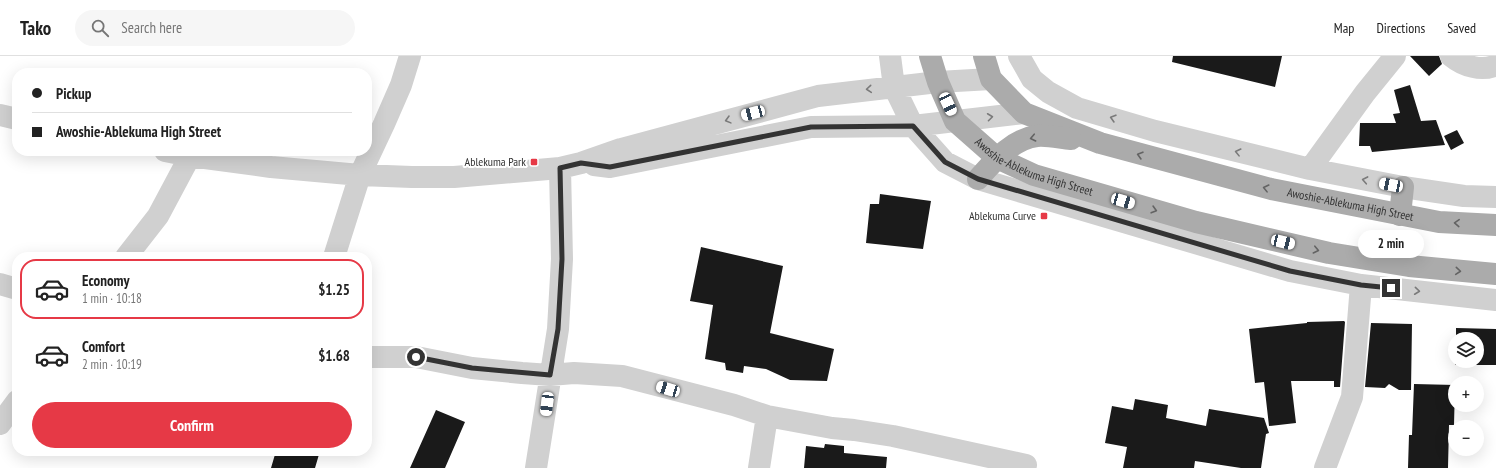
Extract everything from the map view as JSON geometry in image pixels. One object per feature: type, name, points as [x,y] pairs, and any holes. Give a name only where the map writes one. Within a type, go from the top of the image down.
[{"type":"main road","points":[[930,56],[938,82],[955,121]]},
{"type":"main road","points":[[984,56],[991,79]]},
{"type":"main road","name":"Awoshie-Ablekuma High Street","points":[[991,79],[1024,113],[1100,143],[1271,189],[1439,222],[1496,225]]},
{"type":"main road","name":"Awoshie-Ablekuma High Street","points":[[955,121],[997,158],[1034,175],[1196,222],[1329,253],[1409,266],[1496,274]]},
{"type":"main road","points":[[978,179],[997,158],[1022,140],[1036,136],[1050,136],[1100,143]]},
{"type":"main road","points":[[1400,215],[1403,187]]},
{"type":"street","points":[[372,150],[401,85],[410,56]]},
{"type":"street","name":"Awoshie-Ablekuma High Street","points":[[890,56],[894,87],[913,126],[945,162],[978,179],[1290,271],[1361,285],[1496,300]]},
{"type":"street","points":[[1019,56],[1032,79],[1048,92],[1077,108],[1155,131],[1310,169],[1403,187],[1464,196],[1496,197]]},
{"type":"street","points":[[1310,169],[1365,93],[1395,56]]},
{"type":"street","points":[[1451,56],[1472,67],[1488,68],[1496,65]]},
{"type":"street","points":[[571,165],[621,149],[818,96],[938,82],[991,79]]},
{"type":"street","points":[[130,252],[158,216],[190,156],[272,167],[360,175],[454,177],[571,165],[610,167],[811,127],[913,126],[1024,113]]},
{"type":"street","points":[[0,115],[12,118]]},
{"type":"street","points":[[336,252],[360,175],[369,156]]},
{"type":"street","points":[[536,468],[558,329],[561,275],[571,165]]},
{"type":"street","points":[[0,284],[12,288]]},
{"type":"street","points":[[1325,468],[1352,397],[1361,285]]},
{"type":"street","points":[[372,357],[416,357],[472,368],[550,375],[574,373],[622,376],[734,405],[767,416],[832,428],[893,436],[1026,465]]},
{"type":"street","points":[[0,424],[12,408]]},
{"type":"street","points":[[759,468],[767,416]]},
{"type":"building","points":[[1173,56],[1282,56],[1275,87],[1172,62]]},
{"type":"building","points":[[1410,56],[1439,56],[1442,64],[1429,76]]},
{"type":"building","points":[[1410,85],[1421,121],[1436,120],[1445,145],[1372,152],[1370,146],[1359,146],[1360,123],[1396,123],[1393,114],[1400,113],[1394,90]]},
{"type":"building","points":[[1457,130],[1464,143],[1451,150],[1444,136]]},
{"type":"building","points":[[880,194],[931,201],[923,249],[866,243],[870,204],[879,204]]},
{"type":"building","points":[[701,247],[783,266],[770,333],[834,349],[827,381],[790,380],[766,369],[744,366],[743,373],[726,370],[725,363],[705,359],[713,305],[690,301]]},
{"type":"building","points":[[1344,321],[1340,387],[1334,387],[1334,381],[1291,381],[1296,423],[1269,426],[1264,382],[1255,383],[1249,329],[1307,322]]},
{"type":"building","points":[[1371,323],[1412,324],[1411,390],[1399,390],[1389,384],[1385,388],[1365,387]]},
{"type":"building","points":[[1456,328],[1496,329],[1496,365],[1484,365],[1484,332],[1456,332]]},
{"type":"building","points":[[1414,384],[1448,385],[1448,412],[1454,412],[1454,420],[1448,420],[1448,468],[1408,468],[1409,435],[1412,435]]},
{"type":"building","points":[[1135,399],[1168,405],[1166,418],[1206,426],[1209,409],[1264,418],[1269,433],[1266,434],[1261,468],[1241,468],[1195,461],[1194,468],[1123,468],[1127,447],[1105,443],[1112,406],[1133,410]]},
{"type":"building","points":[[436,410],[465,422],[445,468],[410,468]]},
{"type":"building","points":[[825,444],[844,446],[844,453],[887,457],[886,468],[804,468],[806,446],[824,448]]},
{"type":"building","points":[[275,456],[319,456],[315,468],[271,468]]},
{"type":"place","name":"Ablekuma Park","points":[[534,162]]},
{"type":"place","name":"Ablekuma Curve","points":[[1044,216]]},
{"type":"route","points":[[416,357],[472,368],[550,375],[558,329],[562,259],[560,168],[581,163],[610,167],[669,154],[777,135],[811,127],[913,126],[945,162],[978,179],[1290,271],[1361,285],[1391,288]]}]
